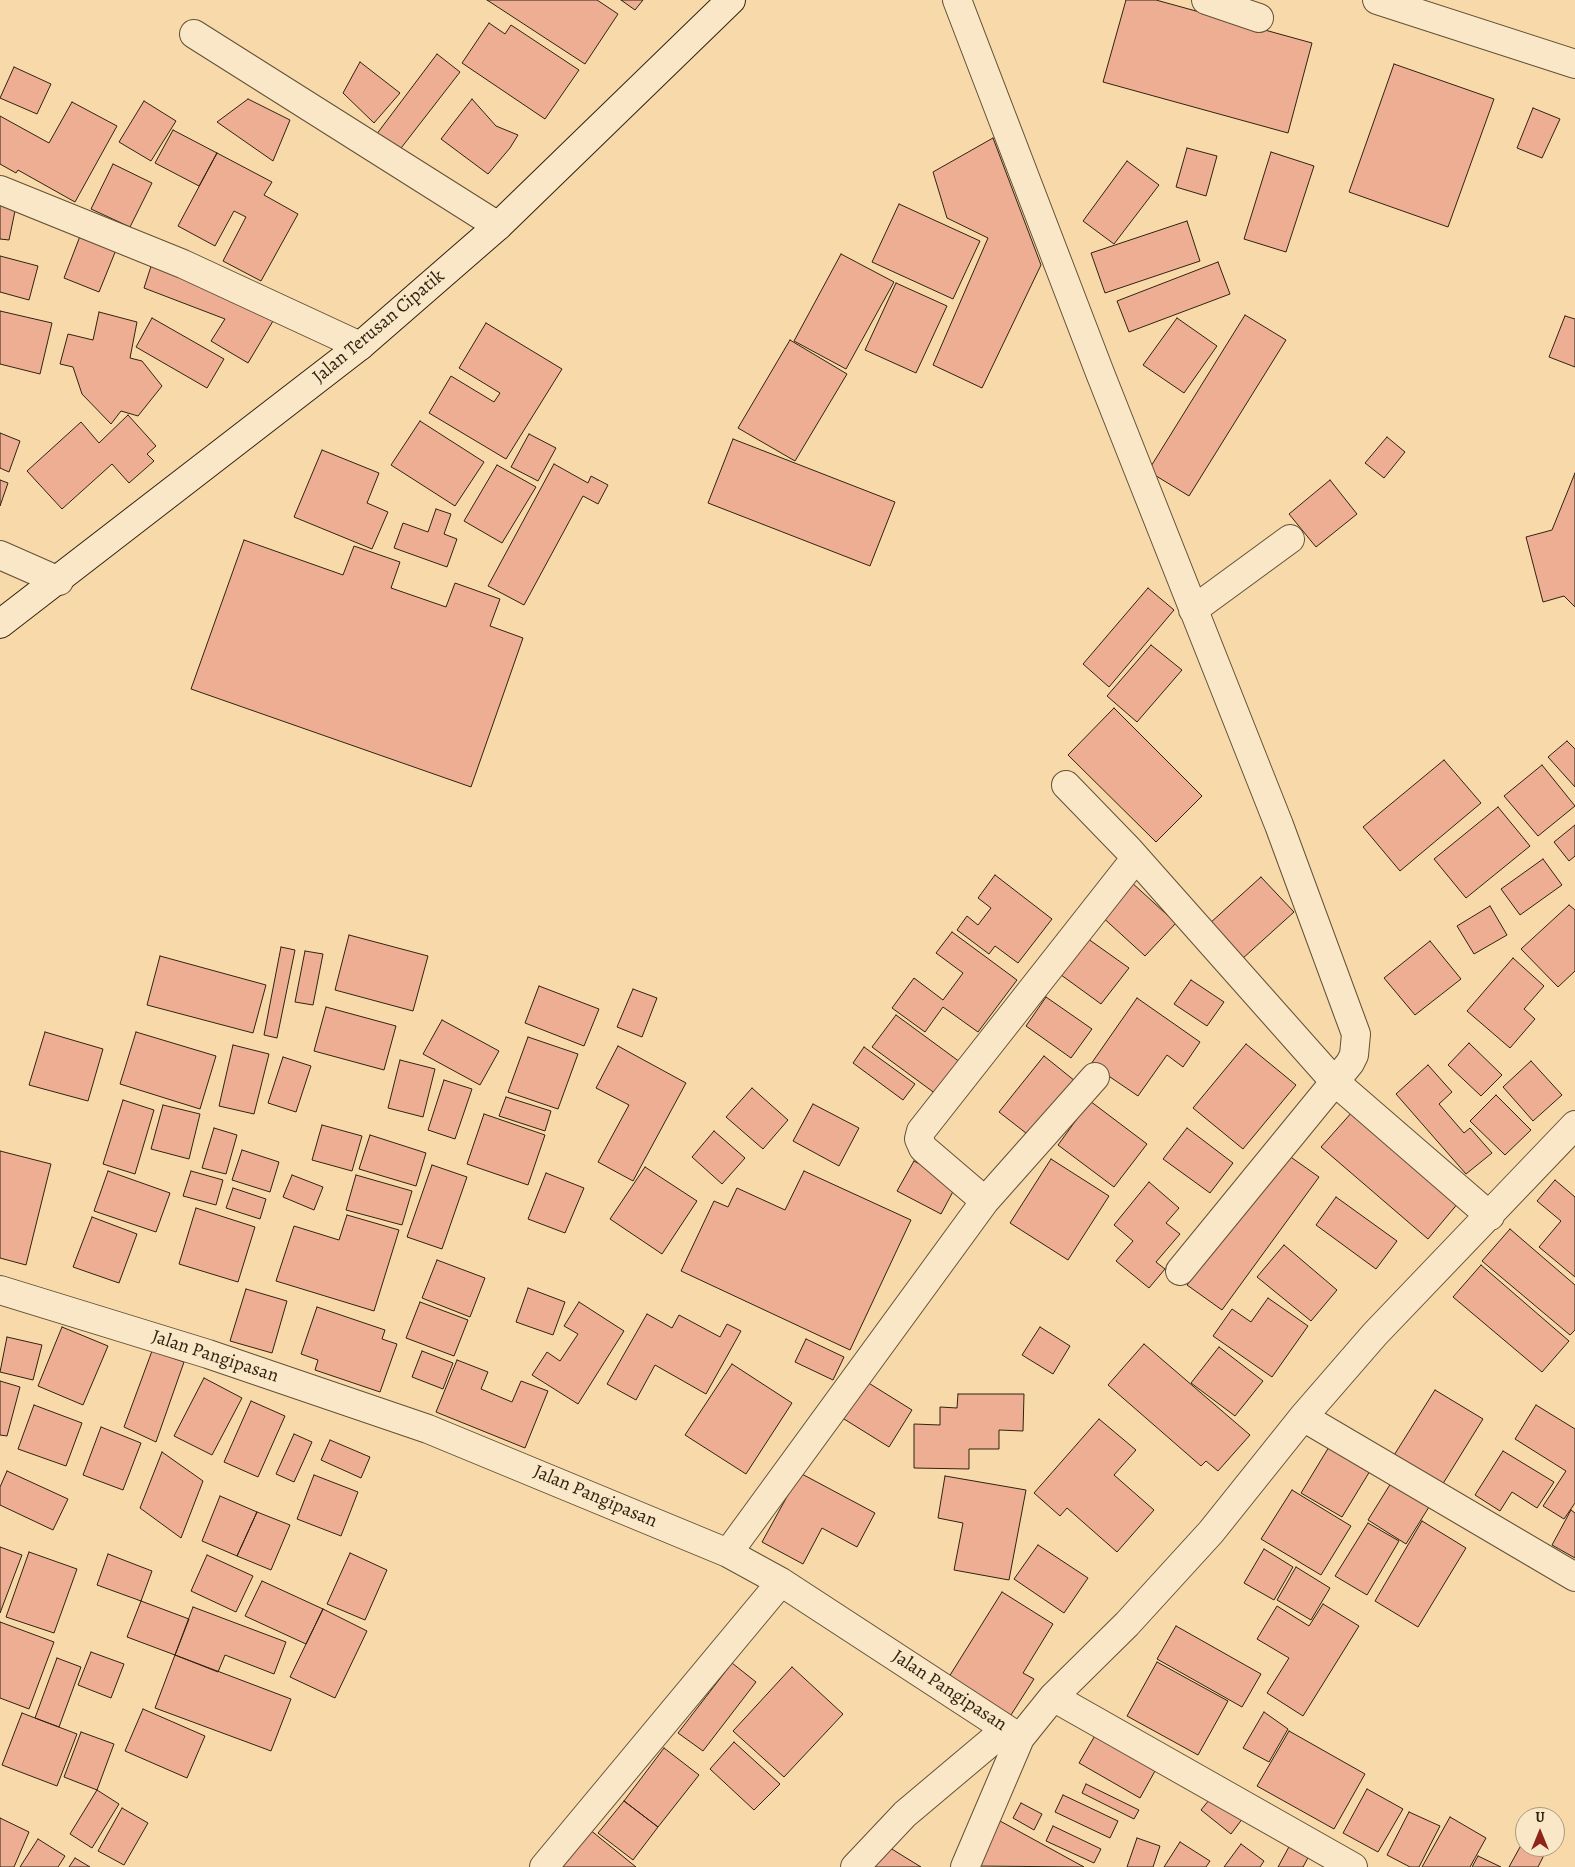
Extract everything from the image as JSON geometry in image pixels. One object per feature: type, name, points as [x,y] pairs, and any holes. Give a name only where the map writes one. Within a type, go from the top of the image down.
[{"type":"street","name":"Jalan Terusan Cipatik","points":[[0,624],[59,581],[360,346],[498,226],[731,0]]},
{"type":"street","points":[[957,0],[1193,610],[1279,826],[1356,1034],[1354,1056],[1180,1271]]},
{"type":"street","points":[[1206,0],[1259,18]]},
{"type":"street","points":[[1377,0],[1575,64]]},
{"type":"street","points":[[194,34],[498,226]]},
{"type":"street","points":[[0,190],[184,264],[360,346]]},
{"type":"street","points":[[1193,610],[1290,539]]},
{"type":"street","points":[[0,555],[59,581]]},
{"type":"street","points":[[1066,785],[1135,858],[1334,1081],[1490,1216]]},
{"type":"street","points":[[985,1201],[923,1148],[920,1139],[921,1131],[1135,858]]},
{"type":"street","points":[[728,1553],[985,1201],[1095,1077]]},
{"type":"street","points":[[856,1867],[905,1814],[1013,1734],[1127,1624],[1211,1532],[1303,1417],[1374,1334],[1490,1216],[1575,1125]]},
{"type":"street","name":"Jalan Pangipasan","points":[[0,1290],[208,1354],[428,1429],[728,1553],[781,1582],[1013,1734],[965,1867]]},
{"type":"street","points":[[1303,1417],[1575,1576]]},
{"type":"street","points":[[544,1867],[781,1582]]},
{"type":"street","points":[[1053,1697],[1353,1867]]},
{"type":"building","points":[[487,0],[597,0],[618,14],[585,64]]},
{"type":"building","points":[[621,0],[643,0],[635,10]]},
{"type":"building","points":[[1126,0],[1156,0],[1312,43],[1288,133],[1103,82]]},
{"type":"building","points":[[489,23],[505,34],[511,25],[579,70],[545,119],[462,63]]},
{"type":"building","points":[[437,54],[460,72],[398,152],[376,135]]},
{"type":"building","points":[[360,62],[400,93],[374,123],[343,93]]},
{"type":"building","points":[[1394,64],[1494,99],[1448,227],[1349,192]]},
{"type":"building","points":[[14,67],[51,84],[37,114],[0,98]]},
{"type":"building","points":[[248,99],[290,120],[273,161],[217,122]]},
{"type":"building","points":[[472,99],[496,126],[518,135],[510,148],[488,174],[441,139]]},
{"type":"building","points":[[144,101],[176,121],[151,161],[119,142]]},
{"type":"building","points":[[72,102],[117,126],[75,202],[18,170],[16,173],[0,164],[0,116],[49,143]]},
{"type":"building","points":[[1533,108],[1560,119],[1542,158],[1517,148]]},
{"type":"building","points":[[173,130],[217,153],[199,186],[155,163]]},
{"type":"building","points":[[993,138],[1041,265],[982,388],[933,365],[988,238],[947,218],[933,172]]},
{"type":"building","points":[[1187,148],[1217,156],[1206,196],[1176,187]]},
{"type":"building","points":[[1271,152],[1314,166],[1286,252],[1244,239]]},
{"type":"building","points":[[217,153],[272,182],[264,195],[298,214],[261,281],[223,261],[246,217],[234,211],[215,246],[178,226]]},
{"type":"building","points":[[1127,161],[1159,185],[1114,244],[1083,221]]},
{"type":"building","points":[[113,164],[152,183],[130,227],[91,209]]},
{"type":"building","points":[[0,203],[16,206],[9,240],[0,239]]},
{"type":"building","points":[[899,204],[980,241],[953,299],[872,262]]},
{"type":"building","points":[[1187,221],[1200,261],[1105,293],[1091,253]]},
{"type":"building","points":[[82,231],[118,245],[99,292],[64,278]]},
{"type":"building","points":[[841,254],[894,282],[846,369],[794,341]]},
{"type":"building","points":[[0,256],[38,266],[29,300],[0,292]]},
{"type":"building","points":[[154,257],[276,316],[248,363],[211,341],[225,319],[144,288]]},
{"type":"building","points":[[1218,262],[1230,294],[1129,332],[1117,301]]},
{"type":"building","points":[[896,283],[947,306],[916,373],[865,350]]},
{"type":"building","points":[[0,311],[52,323],[40,374],[0,364]]},
{"type":"building","points":[[99,312],[137,322],[130,358],[142,361],[162,386],[138,416],[121,411],[111,424],[82,394],[73,367],[60,364],[68,334],[93,340]]},
{"type":"building","points":[[1245,315],[1286,340],[1189,496],[1148,471]]},
{"type":"building","points":[[1565,316],[1575,319],[1575,367],[1549,357]]},
{"type":"building","points":[[152,318],[224,359],[207,388],[136,347]]},
{"type":"building","points":[[1177,318],[1217,346],[1184,393],[1143,365]]},
{"type":"building","points":[[486,323],[562,369],[506,459],[429,413],[451,376],[494,402],[500,393],[459,368]]},
{"type":"building","points":[[790,340],[847,374],[795,461],[738,428]]},
{"type":"building","points":[[128,415],[156,446],[147,454],[154,461],[129,483],[112,464],[62,509],[27,471],[81,422],[99,443]]},
{"type":"building","points":[[420,421],[484,462],[455,506],[391,465]]},
{"type":"building","points":[[0,433],[20,441],[9,472],[0,468]]},
{"type":"building","points":[[529,434],[556,448],[538,481],[511,467]]},
{"type":"building","points":[[1387,437],[1405,452],[1384,478],[1365,463]]},
{"type":"building","points":[[733,439],[895,502],[870,566],[708,503]]},
{"type":"building","points":[[322,450],[379,473],[367,503],[388,512],[372,549],[294,517]]},
{"type":"building","points":[[554,464],[588,483],[591,476],[608,485],[598,504],[583,496],[524,605],[488,586]]},
{"type":"building","points":[[497,465],[536,487],[502,543],[464,521]]},
{"type":"building","points":[[1575,473],[1575,607],[1564,596],[1543,602],[1526,537],[1552,530]]},
{"type":"building","points":[[0,480],[8,483],[0,506]]},
{"type":"building","points":[[1330,480],[1357,514],[1316,547],[1289,514]]},
{"type":"building","points":[[436,509],[451,514],[444,534],[457,539],[447,567],[394,548],[403,523],[428,532]]},
{"type":"building","points":[[244,540],[343,575],[354,546],[400,562],[391,588],[446,607],[455,583],[500,599],[490,626],[523,638],[471,787],[191,689]]},
{"type":"building","points":[[1148,588],[1174,610],[1109,687],[1083,664]]},
{"type":"building","points":[[1151,645],[1182,670],[1137,722],[1107,696]]},
{"type":"building","points":[[1114,708],[1202,796],[1156,842],[1068,755]]},
{"type":"building","points":[[1567,741],[1575,749],[1575,787],[1548,757]]},
{"type":"building","points":[[1444,760],[1481,803],[1400,871],[1363,827]]},
{"type":"building","points":[[1542,765],[1575,806],[1538,836],[1504,796]]},
{"type":"building","points":[[1498,807],[1530,846],[1466,898],[1434,859]]},
{"type":"building","points":[[1575,825],[1575,856],[1569,861],[1554,842]]},
{"type":"building","points":[[1543,859],[1562,885],[1520,915],[1501,889]]},
{"type":"building","points":[[995,875],[1052,919],[1018,963],[995,946],[989,954],[957,930],[967,916],[978,925],[991,908],[978,898]]},
{"type":"building","points":[[1261,877],[1294,912],[1242,959],[1209,924]]},
{"type":"building","points":[[1130,881],[1176,923],[1145,956],[1099,914]]},
{"type":"building","points":[[1569,905],[1575,910],[1575,971],[1558,987],[1521,949]]},
{"type":"building","points":[[1490,906],[1507,935],[1474,954],[1457,926]]},
{"type":"building","points":[[952,932],[1017,980],[978,1032],[943,1007],[925,1032],[892,1008],[914,978],[943,1000],[963,973],[936,953]]},
{"type":"building","points":[[349,935],[428,956],[413,1011],[335,990]]},
{"type":"building","points":[[1084,936],[1129,968],[1101,1004],[1057,972]]},
{"type":"building","points":[[1430,941],[1461,979],[1415,1015],[1384,978]]},
{"type":"building","points":[[281,947],[295,950],[277,1038],[264,1035]]},
{"type":"building","points":[[305,951],[323,954],[313,1005],[295,1002]]},
{"type":"building","points":[[160,956],[266,985],[253,1033],[147,1005]]},
{"type":"building","points":[[1513,958],[1544,986],[1524,1009],[1535,1019],[1510,1048],[1467,1011]]},
{"type":"building","points":[[1191,980],[1224,1002],[1207,1026],[1174,1004]]},
{"type":"building","points":[[539,986],[599,1009],[584,1046],[525,1023]]},
{"type":"building","points":[[633,989],[657,998],[642,1037],[617,1027]]},
{"type":"building","points":[[1046,997],[1092,1029],[1071,1058],[1026,1026]]},
{"type":"building","points":[[1137,998],[1200,1042],[1183,1067],[1167,1055],[1138,1096],[1091,1064]]},
{"type":"building","points":[[326,1007],[396,1026],[384,1070],[314,1051]]},
{"type":"building","points":[[896,1015],[960,1062],[936,1094],[872,1047]]},
{"type":"building","points":[[442,1020],[499,1051],[480,1085],[423,1054]]},
{"type":"building","points":[[45,1032],[103,1049],[88,1101],[29,1085]]},
{"type":"building","points":[[136,1032],[216,1056],[200,1109],[120,1084]]},
{"type":"building","points":[[528,1037],[578,1054],[558,1109],[508,1092]]},
{"type":"building","points":[[1469,1043],[1502,1075],[1481,1096],[1448,1065]]},
{"type":"building","points":[[1246,1044],[1296,1085],[1243,1149],[1193,1108]]},
{"type":"building","points":[[233,1045],[269,1054],[254,1114],[219,1106]]},
{"type":"building","points":[[618,1046],[686,1083],[633,1181],[598,1162],[629,1105],[596,1088]]},
{"type":"building","points":[[864,1047],[915,1084],[903,1100],[853,1063]]},
{"type":"building","points":[[1044,1056],[1075,1081],[1031,1137],[999,1112]]},
{"type":"building","points":[[283,1057],[311,1066],[296,1112],[268,1103]]},
{"type":"building","points":[[400,1060],[435,1069],[423,1117],[388,1108]]},
{"type":"building","points":[[1531,1061],[1562,1095],[1533,1121],[1503,1087]]},
{"type":"building","points":[[1428,1065],[1452,1092],[1439,1104],[1464,1133],[1470,1128],[1492,1153],[1466,1174],[1396,1094]]},
{"type":"building","points":[[444,1080],[472,1089],[455,1139],[428,1130]]},
{"type":"building","points":[[752,1088],[788,1120],[763,1149],[726,1117]]},
{"type":"building","points":[[1496,1095],[1531,1130],[1505,1155],[1470,1121]]},
{"type":"building","points":[[506,1097],[551,1111],[545,1131],[499,1116]]},
{"type":"building","points":[[123,1100],[154,1110],[135,1174],[103,1164]]},
{"type":"building","points":[[1090,1101],[1147,1144],[1114,1187],[1058,1145]]},
{"type":"building","points":[[813,1104],[859,1128],[839,1166],[793,1141]]},
{"type":"building","points":[[163,1105],[200,1114],[189,1159],[151,1149]]},
{"type":"building","points":[[1353,1111],[1459,1202],[1428,1239],[1321,1147]]},
{"type":"building","points":[[484,1114],[545,1135],[528,1185],[467,1164]]},
{"type":"building","points":[[322,1125],[362,1136],[352,1171],[312,1160]]},
{"type":"building","points":[[214,1128],[237,1135],[226,1174],[202,1168]]},
{"type":"building","points":[[1187,1128],[1233,1163],[1210,1193],[1163,1159]]},
{"type":"building","points":[[714,1131],[745,1158],[722,1184],[692,1157]]},
{"type":"building","points":[[370,1135],[426,1153],[416,1186],[359,1169]]},
{"type":"building","points":[[242,1150],[279,1162],[270,1192],[232,1180]]},
{"type":"building","points":[[0,1151],[51,1164],[26,1265],[0,1258]]},
{"type":"building","points":[[1285,1153],[1319,1177],[1222,1310],[1187,1285]]},
{"type":"building","points":[[1051,1159],[1109,1196],[1068,1260],[1010,1223]]},
{"type":"building","points":[[914,1161],[957,1184],[941,1214],[897,1191]]},
{"type":"building","points":[[432,1165],[467,1177],[442,1249],[407,1237]]},
{"type":"building","points":[[645,1167],[697,1201],[662,1254],[610,1219]]},
{"type":"building","points":[[108,1171],[170,1193],[156,1232],[94,1211]]},
{"type":"building","points":[[191,1171],[223,1180],[216,1205],[183,1196]]},
{"type":"building","points":[[804,1171],[911,1220],[850,1350],[681,1271],[714,1201],[728,1207],[737,1188],[785,1210]]},
{"type":"building","points":[[546,1173],[584,1188],[565,1233],[528,1219]]},
{"type":"building","points":[[292,1175],[323,1187],[314,1210],[283,1197]]},
{"type":"building","points":[[356,1175],[412,1191],[402,1225],[346,1210]]},
{"type":"building","points":[[1555,1180],[1575,1197],[1575,1277],[1539,1247],[1561,1221],[1537,1201]]},
{"type":"building","points":[[1149,1182],[1179,1208],[1166,1223],[1180,1234],[1156,1262],[1165,1269],[1149,1288],[1116,1261],[1133,1241],[1114,1225]]},
{"type":"building","points":[[233,1188],[266,1199],[260,1219],[226,1208]]},
{"type":"building","points":[[1336,1197],[1397,1241],[1376,1269],[1316,1225]]},
{"type":"building","points":[[196,1208],[255,1227],[238,1282],[179,1264]]},
{"type":"building","points":[[347,1215],[399,1230],[374,1311],[276,1281],[294,1226],[339,1240]]},
{"type":"building","points":[[92,1217],[137,1234],[119,1283],[73,1267]]},
{"type":"building","points":[[1510,1229],[1575,1285],[1575,1330],[1570,1335],[1482,1261]]},
{"type":"building","points":[[1284,1245],[1337,1290],[1311,1321],[1257,1277]]},
{"type":"building","points":[[437,1260],[485,1278],[470,1317],[422,1298]]},
{"type":"building","points":[[1481,1265],[1569,1341],[1542,1372],[1453,1297]]},
{"type":"building","points":[[528,1288],[565,1302],[553,1335],[516,1322]]},
{"type":"building","points":[[246,1289],[287,1301],[272,1353],[230,1341]]},
{"type":"building","points":[[1268,1298],[1308,1326],[1272,1377],[1213,1336],[1232,1309],[1251,1322]]},
{"type":"building","points":[[420,1302],[468,1320],[454,1356],[406,1338]]},
{"type":"building","points":[[579,1302],[624,1331],[578,1404],[532,1375],[547,1352],[560,1361],[578,1334],[564,1326]]},
{"type":"building","points":[[317,1307],[385,1330],[382,1339],[397,1344],[380,1392],[315,1370],[318,1360],[301,1354]]},
{"type":"building","points":[[647,1314],[672,1328],[679,1315],[720,1337],[727,1324],[741,1331],[706,1394],[655,1365],[636,1400],[607,1384]]},
{"type":"building","points":[[62,1327],[108,1346],[83,1405],[38,1386]]},
{"type":"building","points":[[1040,1327],[1070,1346],[1053,1374],[1022,1355]]},
{"type":"building","points":[[7,1337],[42,1345],[33,1380],[0,1372]]},
{"type":"building","points":[[806,1339],[844,1357],[833,1380],[795,1362]]},
{"type":"building","points":[[1144,1344],[1250,1435],[1218,1471],[1206,1461],[1201,1466],[1108,1385]]},
{"type":"building","points":[[1219,1347],[1263,1381],[1235,1416],[1191,1383]]},
{"type":"building","points":[[152,1351],[184,1362],[156,1442],[124,1427]]},
{"type":"building","points":[[422,1351],[453,1363],[443,1389],[412,1377]]},
{"type":"building","points":[[457,1360],[488,1372],[481,1389],[512,1402],[521,1381],[548,1391],[525,1448],[436,1412]]},
{"type":"building","points":[[732,1364],[792,1403],[746,1474],[685,1435]]},
{"type":"building","points":[[859,1377],[912,1410],[889,1447],[836,1414]]},
{"type":"building","points":[[204,1378],[242,1398],[212,1455],[174,1436]]},
{"type":"building","points":[[0,1381],[20,1387],[7,1436],[0,1435]]},
{"type":"building","points":[[1435,1390],[1483,1419],[1439,1490],[1391,1460]]},
{"type":"building","points":[[958,1394],[1024,1394],[1023,1431],[999,1430],[999,1449],[969,1449],[969,1469],[914,1468],[914,1424],[940,1425],[940,1407],[957,1408]]},
{"type":"building","points":[[251,1401],[285,1416],[258,1477],[224,1462]]},
{"type":"building","points":[[34,1405],[82,1423],[66,1466],[18,1449]]},
{"type":"building","points":[[1536,1405],[1575,1429],[1575,1503],[1564,1519],[1543,1506],[1566,1471],[1515,1439]]},
{"type":"building","points":[[1099,1419],[1136,1450],[1114,1475],[1154,1510],[1117,1552],[1067,1508],[1060,1516],[1034,1493]]},
{"type":"building","points":[[101,1427],[141,1443],[123,1490],[83,1475]]},
{"type":"building","points":[[294,1434],[312,1442],[294,1482],[276,1474]]},
{"type":"building","points":[[330,1440],[370,1457],[361,1478],[321,1460]]},
{"type":"building","points":[[1332,1442],[1373,1466],[1342,1517],[1301,1493]]},
{"type":"building","points":[[1503,1451],[1554,1482],[1537,1508],[1512,1492],[1500,1511],[1475,1495]]},
{"type":"building","points":[[162,1452],[203,1481],[181,1538],[140,1508]]},
{"type":"building","points":[[7,1471],[68,1499],[53,1530],[0,1505],[0,1487]]},
{"type":"building","points":[[800,1473],[875,1513],[857,1547],[822,1528],[803,1564],[762,1542]]},
{"type":"building","points":[[314,1475],[358,1492],[341,1536],[297,1519]]},
{"type":"building","points":[[945,1476],[1026,1490],[1009,1580],[954,1570],[963,1523],[938,1518]]},
{"type":"building","points":[[1391,1483],[1429,1507],[1406,1544],[1368,1520]]},
{"type":"building","points":[[1292,1490],[1351,1526],[1321,1575],[1261,1539]]},
{"type":"building","points":[[220,1496],[257,1512],[237,1556],[202,1541]]},
{"type":"building","points":[[1571,1510],[1575,1513],[1575,1558],[1552,1545]]},
{"type":"building","points":[[257,1512],[290,1525],[271,1570],[237,1556]]},
{"type":"building","points":[[1422,1521],[1466,1548],[1418,1627],[1375,1601]]},
{"type":"building","points":[[1368,1523],[1399,1541],[1367,1595],[1335,1576]]},
{"type":"building","points":[[1038,1545],[1088,1578],[1064,1613],[1014,1579]]},
{"type":"building","points":[[0,1547],[22,1555],[0,1613]]},
{"type":"building","points":[[1264,1549],[1293,1567],[1274,1600],[1244,1583]]},
{"type":"building","points":[[29,1552],[77,1569],[54,1633],[6,1617]]},
{"type":"building","points":[[350,1553],[387,1570],[365,1620],[327,1604]]},
{"type":"building","points":[[108,1554],[152,1571],[141,1601],[97,1585]]},
{"type":"building","points":[[207,1555],[253,1576],[236,1612],[191,1591]]},
{"type":"building","points":[[1296,1567],[1330,1588],[1311,1620],[1277,1600]]},
{"type":"building","points":[[262,1581],[323,1609],[306,1644],[245,1616]]},
{"type":"building","points":[[1002,1592],[1053,1624],[1023,1673],[1034,1679],[1009,1718],[947,1680]]},
{"type":"building","points":[[141,1601],[189,1619],[175,1655],[127,1637]]},
{"type":"building","points":[[1323,1604],[1359,1626],[1303,1716],[1267,1693],[1289,1658],[1257,1639],[1277,1606],[1309,1626]]},
{"type":"building","points":[[193,1607],[286,1642],[274,1674],[225,1655],[218,1672],[175,1655]]},
{"type":"building","points":[[323,1609],[367,1631],[335,1698],[290,1677]]},
{"type":"building","points":[[0,1622],[54,1642],[29,1709],[0,1698]]},
{"type":"building","points":[[1176,1626],[1261,1674],[1242,1707],[1157,1659]]},
{"type":"building","points":[[91,1652],[124,1664],[111,1698],[78,1685]]},
{"type":"building","points":[[175,1655],[291,1699],[271,1751],[155,1708]]},
{"type":"building","points":[[57,1658],[81,1667],[59,1727],[35,1718]]},
{"type":"building","points":[[1157,1662],[1228,1701],[1198,1755],[1127,1716]]},
{"type":"building","points":[[732,1663],[756,1682],[703,1751],[678,1733]]},
{"type":"building","points":[[792,1667],[843,1714],[784,1777],[733,1731]]},
{"type":"building","points":[[143,1709],[205,1736],[187,1778],[125,1751]]},
{"type":"building","points":[[1264,1712],[1288,1729],[1269,1762],[1243,1748]]},
{"type":"building","points":[[22,1713],[77,1734],[57,1786],[2,1765]]},
{"type":"building","points":[[1100,1727],[1160,1762],[1140,1798],[1079,1763]]},
{"type":"building","points":[[1289,1731],[1365,1774],[1334,1829],[1257,1786]]},
{"type":"building","points":[[81,1732],[114,1744],[97,1790],[64,1777]]},
{"type":"building","points":[[734,1742],[780,1784],[754,1810],[710,1769]]},
{"type":"building","points":[[664,1748],[699,1775],[658,1827],[624,1801]]},
{"type":"building","points":[[1086,1784],[1139,1810],[1134,1819],[1082,1793]]},
{"type":"building","points":[[1367,1789],[1403,1809],[1378,1852],[1343,1833]]},
{"type":"building","points":[[97,1790],[119,1804],[92,1848],[70,1834]]},
{"type":"building","points":[[1063,1795],[1118,1821],[1110,1838],[1055,1812]]},
{"type":"building","points":[[1213,1795],[1243,1818],[1231,1834],[1201,1810]]},
{"type":"building","points":[[624,1801],[658,1827],[633,1860],[598,1833]]},
{"type":"building","points":[[1021,1803],[1042,1814],[1034,1830],[1013,1818]]},
{"type":"building","points":[[122,1808],[148,1823],[124,1865],[98,1851]]},
{"type":"building","points":[[1409,1812],[1440,1826],[1419,1867],[1410,1867],[1387,1855]]},
{"type":"building","points":[[1450,1817],[1486,1838],[1470,1867],[1422,1867]]},
{"type":"building","points":[[0,1818],[29,1832],[14,1867],[0,1867]]},
{"type":"building","points":[[1000,1821],[1084,1867],[975,1866]]},
{"type":"building","points":[[584,1825],[636,1867],[549,1867]]},
{"type":"building","points":[[1053,1826],[1101,1849],[1094,1863],[1046,1841]]},
{"type":"building","points":[[1137,1838],[1160,1846],[1153,1867],[1127,1867]]},
{"type":"building","points":[[38,1839],[65,1856],[58,1867],[20,1867]]},
{"type":"building","points":[[1180,1842],[1210,1861],[1206,1867],[1164,1867]]},
{"type":"building","points":[[882,1843],[921,1867],[867,1867]]},
{"type":"building","points":[[1241,1844],[1264,1861],[1260,1867],[1224,1867]]},
{"type":"building","points":[[1290,1845],[1309,1856],[1303,1867],[1278,1867]]},
{"type":"building","points":[[1478,1856],[1501,1867],[1472,1867]]},
{"type":"building","points":[[1515,1856],[1543,1857],[1538,1867],[1509,1867]]},
{"type":"building","points":[[75,1858],[90,1867],[69,1867]]}]
